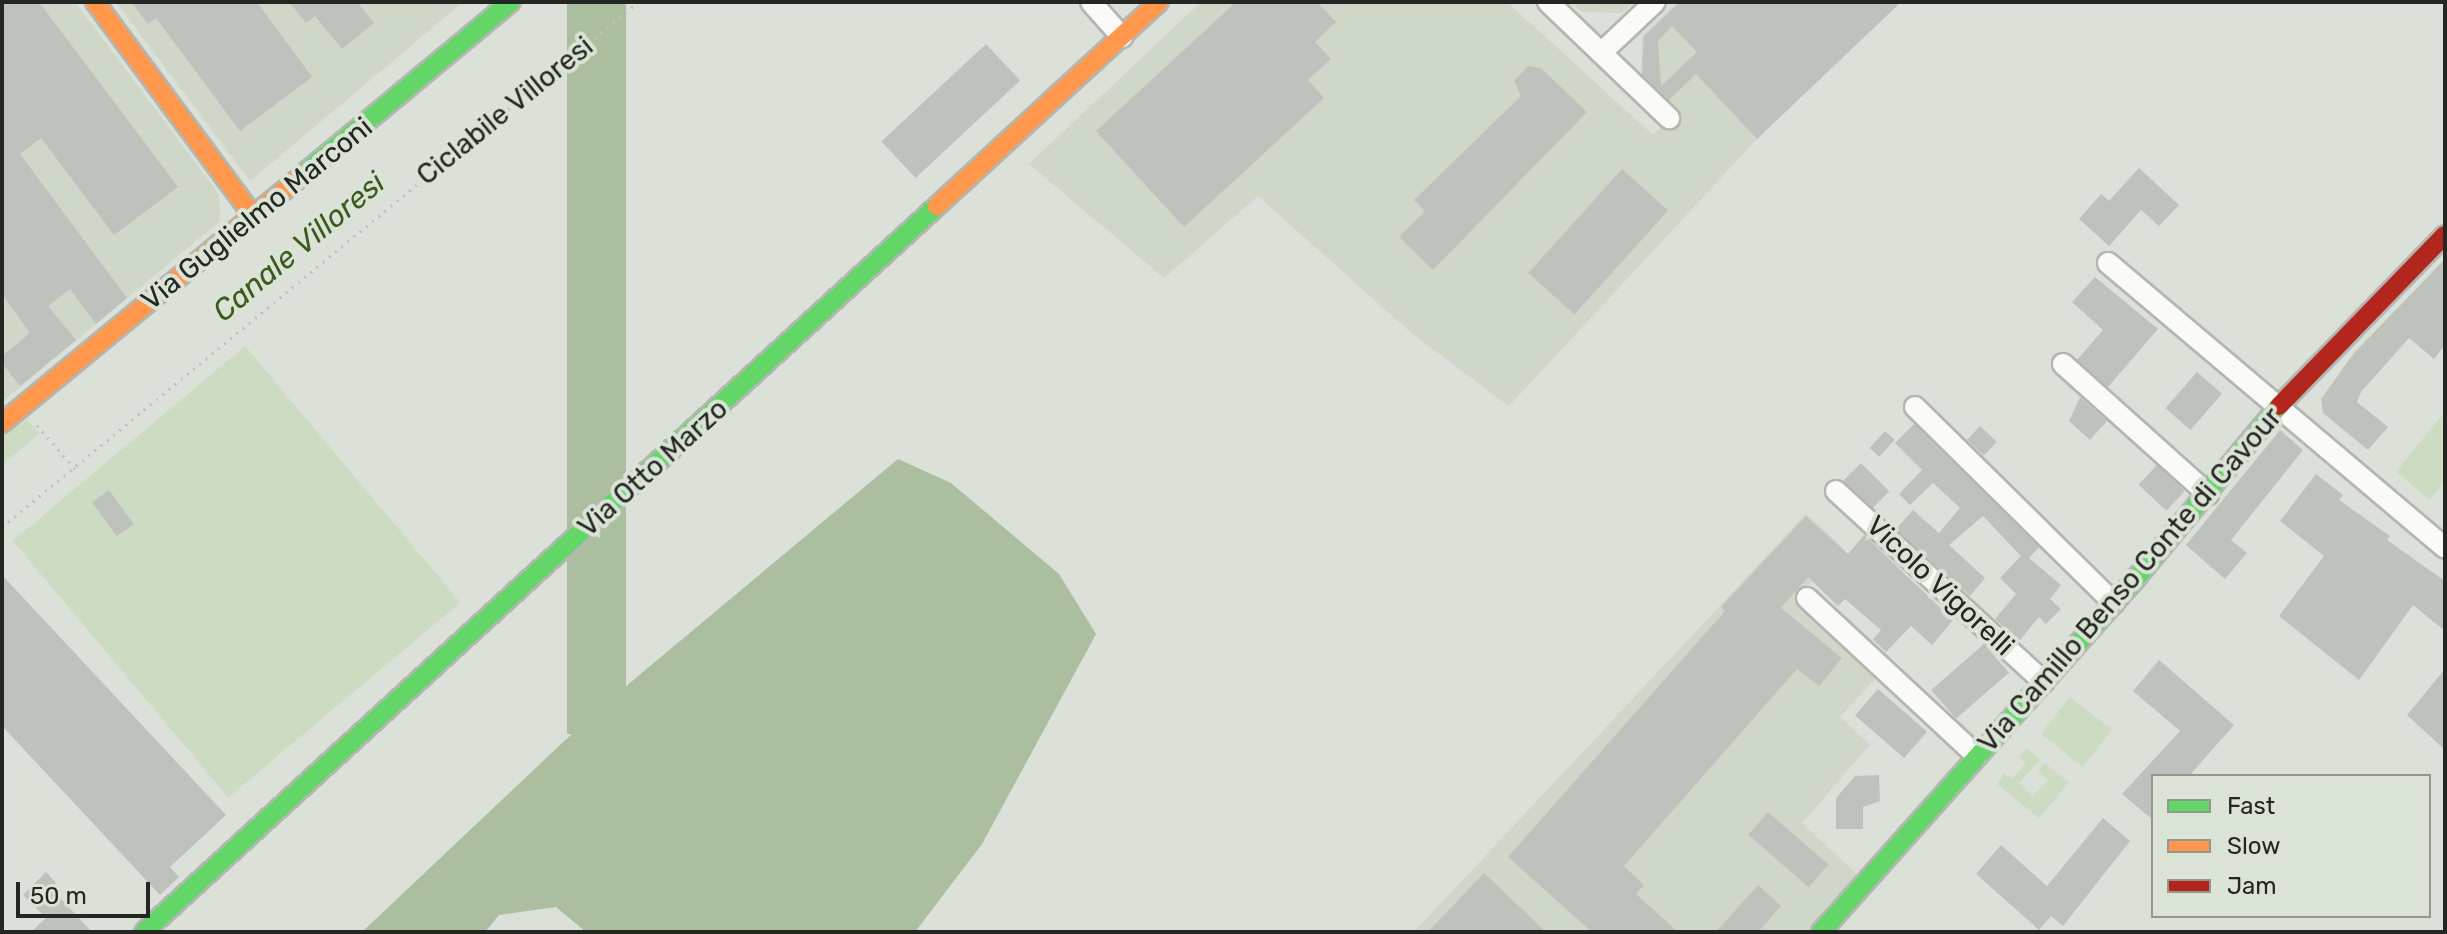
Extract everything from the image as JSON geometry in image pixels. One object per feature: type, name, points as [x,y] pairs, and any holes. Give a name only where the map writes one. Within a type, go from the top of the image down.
[{"type":"street","points":[[95,2],[254,217]]},
{"type":"street","name":"Via Guglielmo Marconi","points":[[2,423],[511,2]]},
{"type":"street","points":[[1091,2],[1122,37]]},
{"type":"street","name":"Via Otto Marzo","points":[[144,932],[1159,2]]},
{"type":"street","points":[[1548,2],[1669,118]]},
{"type":"street","points":[[1601,53],[1655,2]]},
{"type":"street","name":"Via Camillo Benso Conte di Cavour","points":[[1821,932],[2114,603],[2276,409],[2445,235]]},
{"type":"street","points":[[2108,263],[2276,409],[2445,548]]},
{"type":"street","points":[[2063,364],[2208,494]]},
{"type":"street","points":[[1915,407],[2114,603]]},
{"type":"street","name":"Vicolo Vigorelli","points":[[1836,491],[2044,682]]},
{"type":"street","points":[[1807,598],[1977,756]]},
{"type":"path","name":"Ciclabile Villoresi","points":[[2,527],[638,2]]},
{"type":"path","points":[[38,426],[75,469]]},
{"type":"shaded area","points":[[2,2],[75,2],[219,194],[220,221],[2,402]]},
{"type":"shaded area","points":[[116,2],[463,2],[250,181]]},
{"type":"shaded area","points":[[1201,2],[1507,2],[1653,135],[1678,111],[1641,79],[1642,36],[1677,2],[1901,2],[1757,139],[1509,406],[1409,331],[1258,196],[1164,278],[1029,164]]},
{"type":"shaded area","points":[[1571,2],[1633,2],[1622,13],[1582,12]]},
{"type":"shaded area","points":[[245,346],[460,603],[228,797],[13,541]]},
{"type":"shaded area","points":[[2445,411],[2445,481],[2430,500],[2396,472]]},
{"type":"shaded area","points":[[27,420],[40,433],[2,465],[2,436]]},
{"type":"shaded area","points":[[1806,514],[1842,547],[1794,602],[1875,679],[1840,717],[1870,745],[1802,823],[1864,881],[1819,932],[1414,932]]},
{"type":"shaded area","points":[[2070,697],[2112,730],[2083,767],[2041,734]]},
{"type":"shaded area","points":[[2027,748],[2040,760],[2019,783],[2032,796],[2048,781],[2038,771],[2044,763],[2069,782],[2039,818],[1997,784],[2004,774],[2012,778],[2026,763],[2019,757]]},
{"type":"water","points":[[567,2],[626,2],[626,734],[567,734]]},
{"type":"water","points":[[898,459],[951,483],[1059,574],[1096,634],[982,844],[915,932],[586,932],[556,907],[499,915],[485,932],[362,932],[595,712]]},
{"type":"building","points":[[2,2],[39,2],[178,187],[114,235],[41,138],[20,154],[127,298],[96,324],[70,289],[48,306],[76,340],[20,386],[2,363],[2,356],[30,333],[2,294]]},
{"type":"building","points":[[131,2],[257,2],[312,77],[240,131],[156,18],[148,24]]},
{"type":"building","points":[[289,2],[357,2],[374,23],[342,49],[315,16],[306,23]]},
{"type":"building","points":[[1236,2],[1317,2],[1336,22],[1315,42],[1331,59],[1308,80],[1324,98],[1184,227],[1096,131]]},
{"type":"building","points":[[1680,2],[1901,2],[1757,139],[1696,74],[1669,100],[1642,74],[1644,36]],"holes":[[[1672,26],[1697,52],[1661,86],[1658,41]]]},
{"type":"building","points":[[986,44],[1020,81],[916,178],[881,142]]},
{"type":"building","points":[[1528,66],[1541,68],[1587,112],[1433,270],[1399,237],[1425,211],[1414,200],[1521,96],[1514,81]]},
{"type":"building","points":[[2139,168],[2179,205],[2159,226],[2141,210],[2109,246],[2079,219],[2101,194],[2109,201]]},
{"type":"building","points":[[1622,169],[1668,210],[1574,315],[1528,273]]},
{"type":"building","points":[[2445,259],[2445,345],[2434,359],[2409,338],[2361,392],[2357,402],[2388,427],[2368,450],[2323,413],[2321,399],[2354,353]]},
{"type":"building","points":[[2095,277],[2158,329],[2108,387],[2077,360],[2103,330],[2072,302]]},
{"type":"building","points":[[2197,372],[2222,394],[2190,430],[2166,408]]},
{"type":"building","points":[[2080,397],[2107,421],[2090,440],[2069,421]]},
{"type":"building","points":[[1914,424],[2039,547],[2029,558],[2061,585],[2050,599],[2061,609],[2046,624],[2039,617],[2019,641],[1995,619],[2016,594],[2000,578],[2021,556],[1983,516],[1949,545],[1985,578],[1970,596],[1896,529],[1913,510],[1939,533],[1960,508],[1933,483],[1910,505],[1899,494],[1922,470],[1895,443]]},
{"type":"building","points":[[1980,426],[1997,442],[1984,456],[1967,440]]},
{"type":"building","points":[[2280,430],[2303,450],[2231,540],[2247,553],[2225,579],[2186,545]]},
{"type":"building","points":[[1885,431],[1895,440],[1879,457],[1870,448]]},
{"type":"building","points":[[1861,463],[1889,491],[1872,509],[1843,481]]},
{"type":"building","points":[[2157,465],[2185,491],[2166,511],[2139,485]]},
{"type":"building","points":[[2316,474],[2343,495],[2339,500],[2390,536],[2387,540],[2445,581],[2445,631],[2413,605],[2359,680],[2279,616],[2324,556],[2280,521]]},
{"type":"building","points":[[109,490],[134,524],[117,536],[92,502]]},
{"type":"building","points":[[1806,516],[1848,554],[1864,535],[1953,620],[1932,645],[1911,626],[1886,652],[1873,639],[1881,630],[1845,599],[1838,606],[1808,577],[1781,608],[1842,658],[1819,686],[1797,669],[1624,866],[1644,885],[1636,894],[1678,932],[1592,932],[1508,857],[1725,611],[1721,607]]},
{"type":"building","points":[[2,575],[226,815],[170,867],[179,877],[160,895],[2,726]]},
{"type":"building","points":[[1984,644],[2009,673],[1956,719],[1931,690]]},
{"type":"building","points":[[2159,660],[2234,725],[2191,774],[2151,774],[2151,818],[2122,794],[2180,731],[2133,691]]},
{"type":"building","points":[[2445,669],[2445,750],[2407,715]]},
{"type":"building","points":[[1878,689],[1927,732],[1904,758],[1855,715]]},
{"type":"building","points":[[1879,775],[1880,801],[1863,807],[1863,829],[1836,829],[1836,798],[1855,776]]},
{"type":"building","points":[[1768,812],[1828,864],[1809,887],[1748,835]]},
{"type":"building","points":[[2103,818],[2130,841],[2063,926],[2051,916],[2039,930],[1976,874],[2001,845],[2047,886]]},
{"type":"building","points":[[46,872],[56,883],[51,888],[92,932],[31,932],[46,918],[23,895]]},
{"type":"building","points":[[1484,873],[1546,932],[1428,932]]},
{"type":"building","points":[[1758,885],[1781,906],[1758,932],[1716,932]]},
{"type":"traffic: fast","points":[[306,172],[511,2]]},
{"type":"traffic: fast","points":[[144,932],[937,206]]},
{"type":"traffic: fast","points":[[1821,932],[2137,577],[2279,406]]},
{"type":"traffic: slow","points":[[95,2],[254,217]]},
{"type":"traffic: slow","points":[[937,206],[1159,2]]},
{"type":"traffic: slow","points":[[2,423],[306,172]]},
{"type":"traffic: jam","points":[[2279,406],[2445,235]]},
{"type":"water label","name":"Canale Villoresi","points":[[299,247]]}]
